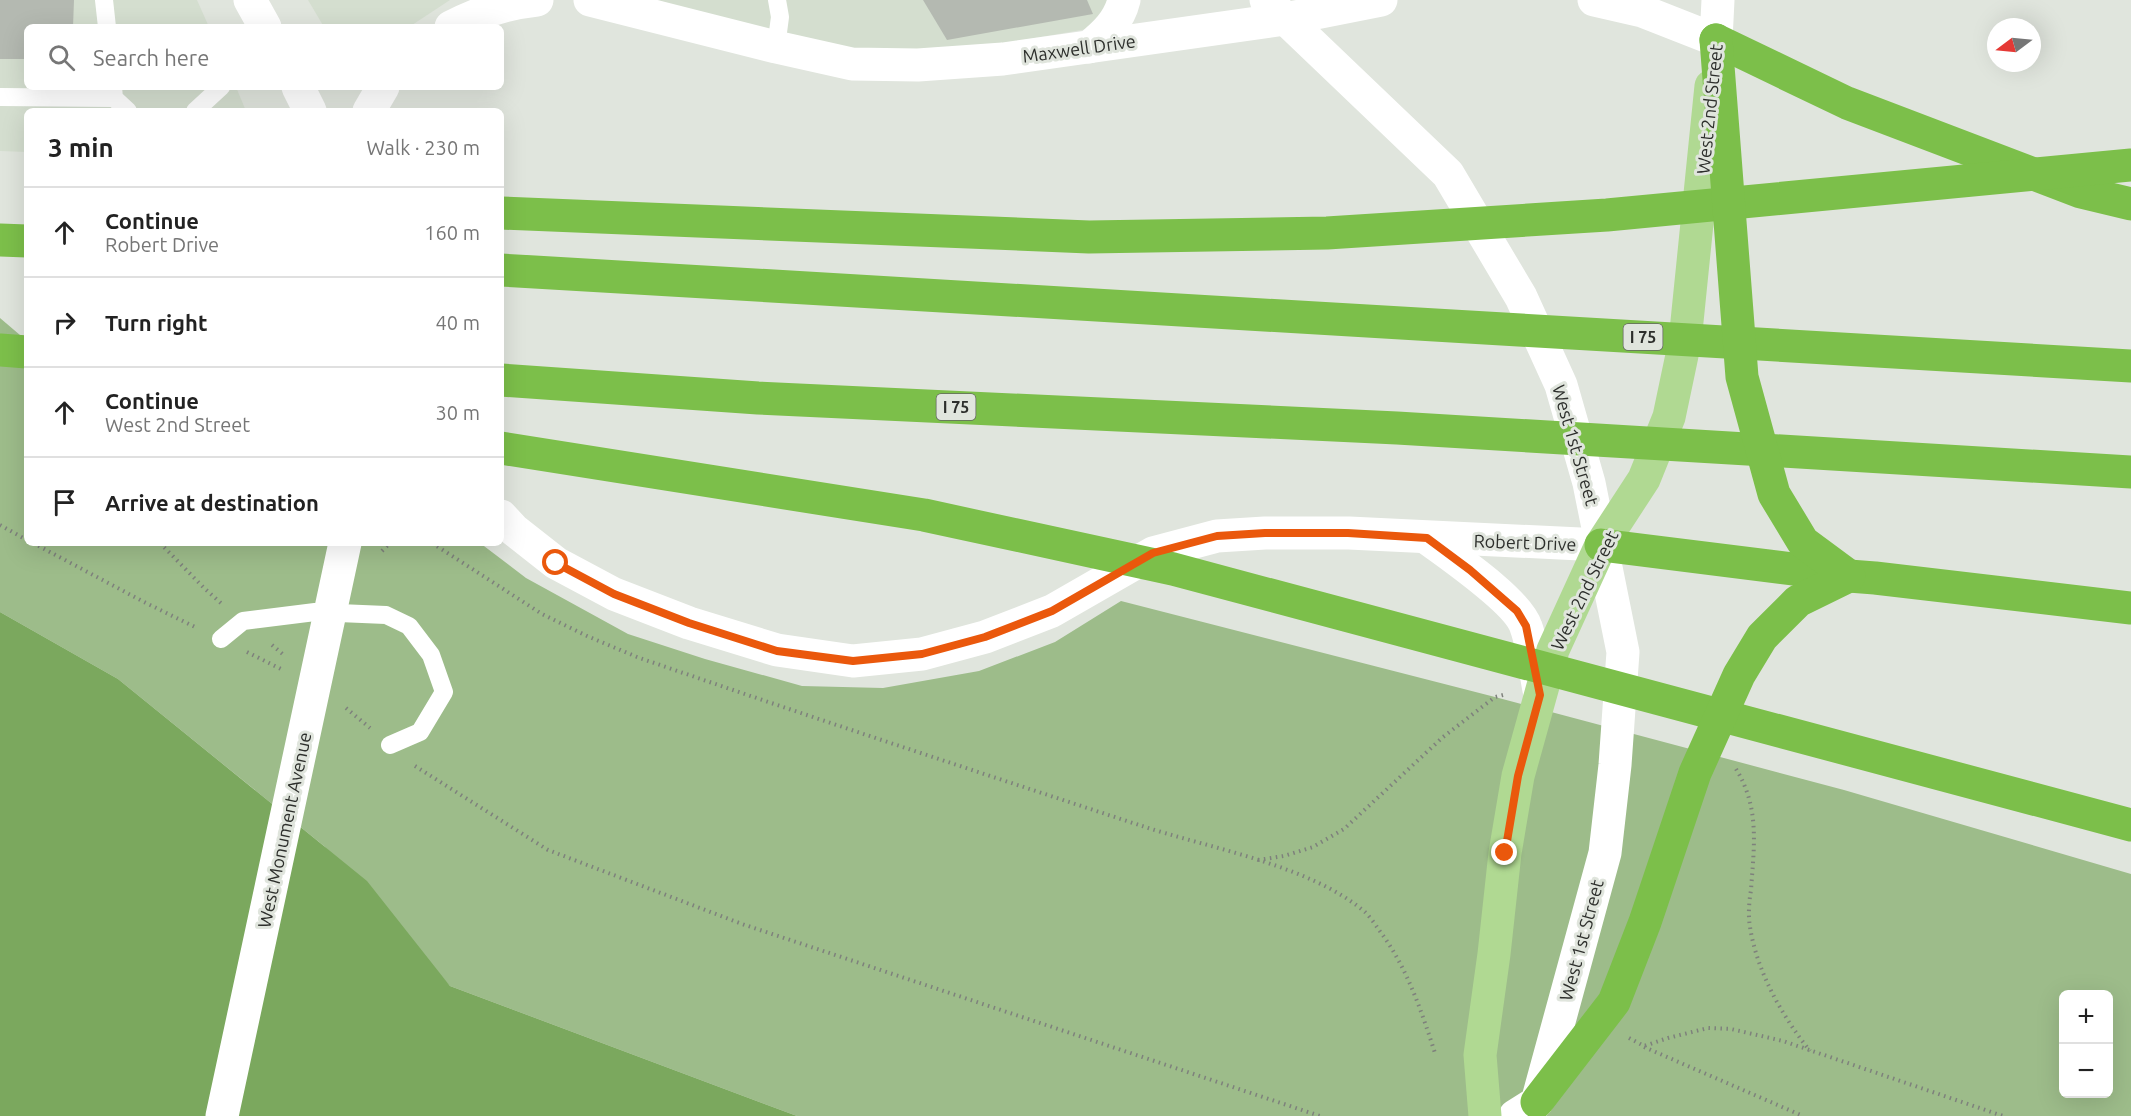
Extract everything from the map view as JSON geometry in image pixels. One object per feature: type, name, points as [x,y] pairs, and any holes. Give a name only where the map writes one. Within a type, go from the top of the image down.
[{"type":"highway","points":[[1716,40],[1847,103],[2081,192],[2131,204]]},
{"type":"highway","points":[[1716,40],[1742,377],[1774,494],[1803,542],[1849,576]]},
{"type":"highway","points":[[504,213],[1089,237],[1327,232],[1607,215],[2131,165]]},
{"type":"highway","points":[[0,240],[24,241]]},
{"type":"highway","name":"I 75","points":[[504,270],[2131,366]]},
{"type":"highway","points":[[0,350],[24,352]]},
{"type":"highway","name":"I 75","points":[[508,381],[758,398],[1397,428],[2131,472]]},
{"type":"highway","points":[[516,450],[924,515],[1173,569],[2131,825]]},
{"type":"highway","points":[[1602,545],[2131,608]]},
{"type":"highway","points":[[1526,1109],[1614,1002],[1645,922],[1695,773],[1738,675],[1762,637],[1798,601],[1849,576]]},
{"type":"main road","points":[[250,0],[262,24]]},
{"type":"main road","points":[[456,24],[469,17],[516,2],[537,0]]},
{"type":"main road","name":"Maxwell Drive","points":[[590,0],[852,64],[918,65],[1003,59],[1089,47],[1275,9],[1381,0]]},
{"type":"main road","points":[[1089,47],[1110,30],[1124,0]]},
{"type":"main road","points":[[1594,0],[1642,11],[1716,40]]},
{"type":"main road","name":"West 2nd Street","points":[[1485,1116],[1480,1056],[1505,853],[1518,776],[1553,650],[1602,545],[1644,479],[1669,417],[1684,341],[1716,40],[1718,0]]},
{"type":"main road","name":"West 1st Street","points":[[1275,9],[1448,174],[1521,297],[1561,385],[1589,483],[1623,652],[1615,765],[1605,853],[1526,1109]]},
{"type":"main road","points":[[300,90],[308,108]]},
{"type":"main road","points":[[371,108],[381,90]]},
{"type":"main road","name":"Robert Drive","points":[[504,519],[556,563],[614,594],[689,623],[777,651],[853,661],[922,654],[985,637],[1052,611],[1153,553],[1217,536],[1337,533],[1602,545]]},
{"type":"main road","points":[[1427,538],[1470,570],[1517,611],[1526,626],[1540,695]]},
{"type":"main road","name":"West Monument Avenue","points":[[222,1116],[343,556]]},
{"type":"lane","points":[[104,0],[107,24]]},
{"type":"lane","points":[[776,47],[780,17],[777,0]]},
{"type":"lane","points":[[198,108],[219,90]]},
{"type":"lane","points":[[0,97],[54,92],[114,93],[126,108]]},
{"type":"lane","points":[[221,639],[243,621],[315,612],[386,615],[409,626],[431,655],[444,692],[420,732],[390,745]]},
{"type":"path","points":[[0,525],[24,538]]},
{"type":"path","points":[[39,546],[144,603],[284,670]]},
{"type":"path","points":[[437,546],[542,614],[638,657],[1100,812],[1258,860],[1311,880],[1344,896],[1367,914],[1391,946],[1412,987],[1435,1053]]},
{"type":"path","points":[[1258,860],[1284,856],[1313,847],[1344,829],[1443,736],[1495,697],[1504,694]]},
{"type":"path","points":[[345,706],[416,768],[548,850],[742,924],[1320,1116]]},
{"type":"path","points":[[1731,760],[1744,782],[1754,816],[1755,833],[1749,910],[1755,950],[1792,1029],[1810,1052]]},
{"type":"path","points":[[1644,1047],[1708,1028],[1731,1029],[1783,1041],[2003,1116]]},
{"type":"path","points":[[1624,1035],[1644,1047],[1803,1116]]},
{"type":"shaded area","points":[[0,0],[197,0],[208,24],[24,24],[24,90],[237,90],[245,108],[24,108],[24,152],[0,151]]},
{"type":"shaded area","points":[[308,0],[450,0],[414,24],[322,24]]},
{"type":"shaded area","points":[[658,0],[1114,0],[1093,28],[1006,43],[919,54],[848,51],[698,13]]},
{"type":"shaded area","points":[[0,318],[24,338],[24,546],[484,546],[526,578],[628,634],[705,659],[802,686],[883,688],[979,671],[1055,642],[1121,601],[1844,790],[2131,874],[2131,1116],[797,1116],[450,986],[324,846],[118,679],[0,612]]},
{"type":"shaded area","points":[[0,612],[118,679],[367,881],[450,986],[797,1116],[0,1116]]},
{"type":"building","points":[[0,0],[74,0],[73,24],[24,24],[24,59],[0,59]]},
{"type":"building","points":[[923,0],[1087,0],[1093,14],[947,40]]},
{"type":"route","points":[[556,563],[614,594],[689,623],[777,651],[853,661],[922,654],[985,637],[1052,611],[1153,553],[1217,536],[1265,533],[1348,533],[1427,538],[1470,570],[1517,611],[1526,626],[1540,695],[1518,776],[1505,853]]}]
